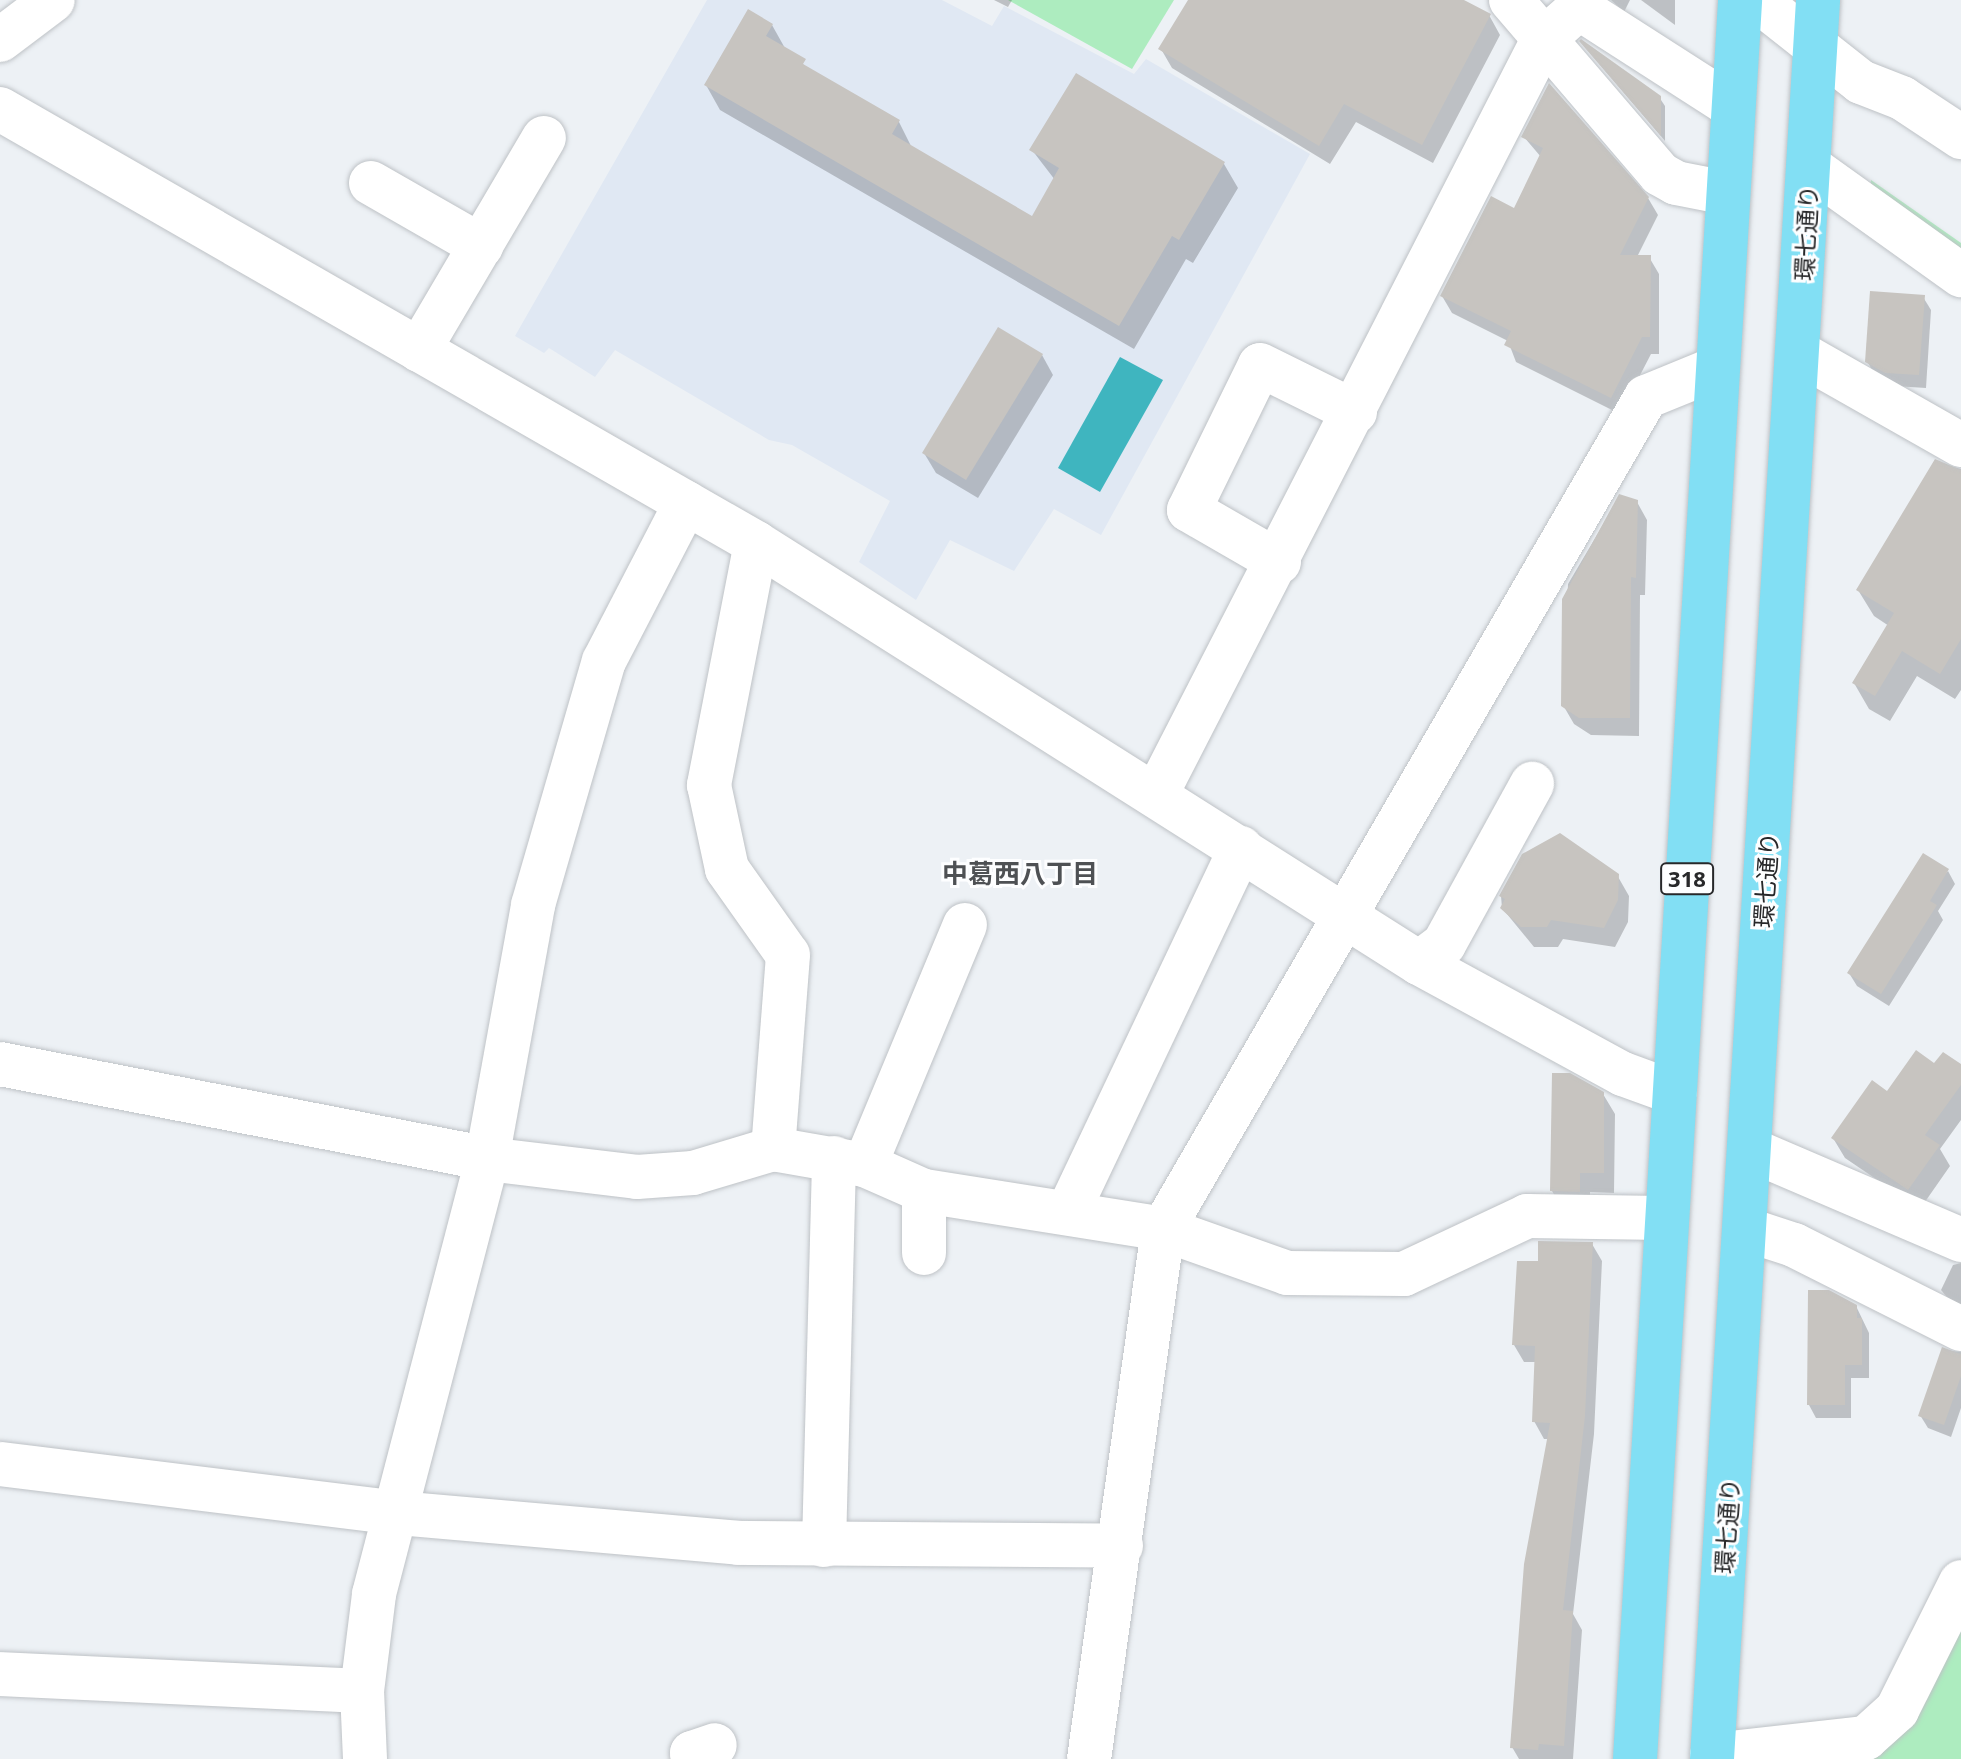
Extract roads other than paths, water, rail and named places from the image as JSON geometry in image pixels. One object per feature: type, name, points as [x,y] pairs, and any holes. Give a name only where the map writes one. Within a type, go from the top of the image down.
[{"type":"main road","name":"318","points":[[1635,1759],[1740,0]]},
{"type":"main road","name":"環七通り","points":[[1712,1757],[1818,0]]},
{"type":"street","points":[[0,40],[53,0]]},
{"type":"street","points":[[1511,0],[1660,174],[1676,183],[1727,193]]},
{"type":"street","points":[[1757,0],[1861,82],[1902,98],[1961,137]]},
{"type":"street","points":[[1157,793],[1279,562],[1543,40],[1579,4],[1733,107]]},
{"type":"street","points":[[0,109],[756,543],[1157,793],[1419,963],[1623,1074],[1675,1093]]},
{"type":"street","points":[[419,350],[544,138]]},
{"type":"street","points":[[1810,167],[1961,275]]},
{"type":"street","points":[[371,183],[481,246]]},
{"type":"street","points":[[1799,353],[1961,445]]},
{"type":"street","points":[[1279,562],[1189,510],[1260,365],[1355,412]]},
{"type":"street","points":[[1089,1759],[1163,1229],[1646,397],[1717,368]]},
{"type":"street","points":[[365,1759],[362,1691],[374,1594],[398,1513],[487,1159],[533,905],[604,661],[686,503]]},
{"type":"street","points":[[756,543],[709,785],[727,869],[788,955],[773,1149]]},
{"type":"street","points":[[1419,963],[1444,944],[1532,784]]},
{"type":"street","points":[[1068,1212],[1241,848]]},
{"type":"street","points":[[824,1545],[849,1162],[965,925]]},
{"type":"street","points":[[0,1064],[487,1159],[637,1177],[693,1173],[773,1149],[849,1162],[924,1191],[1163,1229],[1287,1273],[1404,1274],[1527,1216],[1667,1218]]},
{"type":"street","points":[[1749,1149],[1961,1240]]},
{"type":"street","points":[[924,1191],[924,1253]]},
{"type":"street","points":[[1745,1229],[1794,1245],[1961,1329]]},
{"type":"street","points":[[0,1464],[398,1513],[738,1543],[1121,1546]]},
{"type":"street","points":[[1712,1757],[1866,1738],[1897,1710],[1961,1582]]},
{"type":"street","points":[[0,1674],[362,1691]]},
{"type":"water","points":[[1120,357],[1163,380],[1100,492],[1058,468]]},
{"type":"district","name":"中葛西八丁目","points":[[1020,874]]}]
